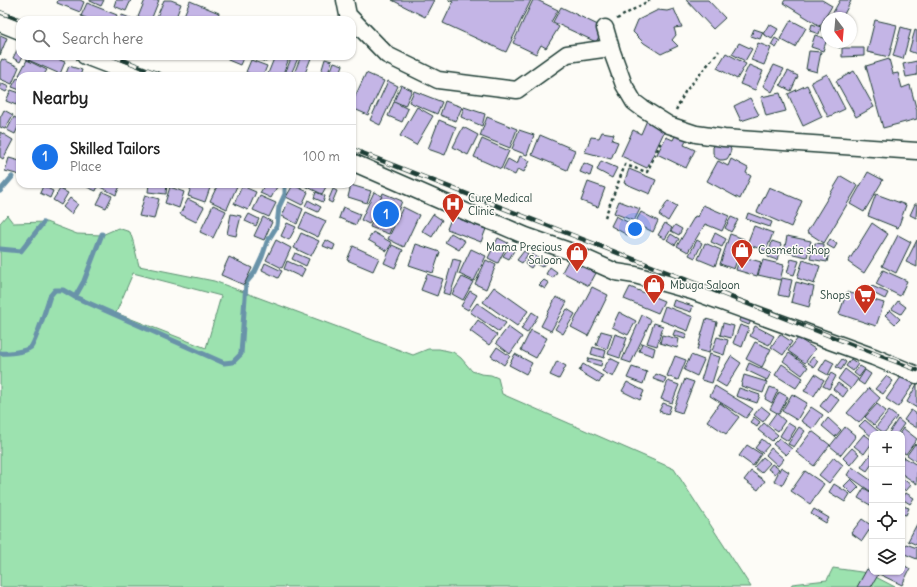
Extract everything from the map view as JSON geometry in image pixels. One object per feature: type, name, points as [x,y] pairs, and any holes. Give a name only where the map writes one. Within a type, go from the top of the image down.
[{"type":"street","points":[[345,0],[349,16]]},
{"type":"street","points":[[0,23],[16,29]]},
{"type":"street","points":[[356,23],[387,55],[438,80],[517,90],[567,54],[610,48]]},
{"type":"street","points":[[605,28],[610,48],[624,85],[634,102],[669,125],[696,134],[724,138],[917,151]]},
{"type":"street","points":[[95,60],[127,72]]},
{"type":"street","points":[[356,164],[472,214],[526,236],[569,251],[616,272],[635,275],[692,291],[874,356],[917,375]]},
{"type":"path","points":[[605,28],[615,20],[650,0]]},
{"type":"path","points":[[605,217],[625,165],[647,172],[686,92],[719,51]]},
{"type":"green space","points":[[7,215],[13,223],[46,222],[77,234],[102,235],[118,228],[130,232],[139,266],[214,281],[413,355],[428,349],[439,349],[453,352],[461,358],[472,371],[498,378],[502,394],[674,469],[751,587],[0,587],[0,223]],"holes":[[[133,273],[221,296],[206,348],[116,313]]]},
{"type":"green space","points":[[833,568],[868,573],[869,575],[895,587],[791,587],[792,584],[827,580]]},
{"type":"building","points":[[58,0],[80,0],[84,2],[80,12],[57,3]]},
{"type":"building","points":[[90,0],[104,0],[101,6]]},
{"type":"building","points":[[116,0],[131,0],[126,11],[114,6]]},
{"type":"building","points":[[145,0],[159,0],[153,16],[138,16]]},
{"type":"building","points":[[164,0],[171,0],[181,4],[176,16],[157,16]]},
{"type":"building","points":[[392,0],[434,0],[425,17]]},
{"type":"building","points":[[448,0],[531,0],[506,52],[443,23],[453,2]]},
{"type":"building","points":[[533,0],[537,0],[558,10],[551,22],[559,27],[546,48],[541,45],[536,54],[513,43]]},
{"type":"building","points":[[686,0],[708,0],[725,18],[713,29]]},
{"type":"building","points":[[785,0],[822,0],[832,6],[828,12],[821,12],[820,26],[783,3]]},
{"type":"building","points":[[840,0],[851,1],[845,12],[833,12]]},
{"type":"building","points":[[190,1],[219,13],[218,16],[184,16]]},
{"type":"building","points":[[87,3],[117,15],[117,16],[81,16]]},
{"type":"building","points":[[561,7],[604,28],[596,42],[553,22]]},
{"type":"building","points":[[674,9],[682,27],[674,28],[676,35],[672,40],[678,46],[661,54],[644,43],[633,32],[638,20],[658,10],[667,11]]},
{"type":"building","points":[[791,20],[806,28],[795,47],[780,39]]},
{"type":"building","points":[[875,20],[897,25],[889,57],[867,52]]},
{"type":"building","points":[[769,24],[778,29],[772,39],[763,34]]},
{"type":"building","points":[[812,24],[821,27],[819,34],[810,31]]},
{"type":"building","points":[[901,27],[911,30],[903,59],[893,56]]},
{"type":"building","points":[[754,29],[763,32],[760,39],[751,36]]},
{"type":"building","points":[[915,30],[917,31],[917,54],[909,51]]},
{"type":"building","points":[[0,35],[7,38],[0,55]]},
{"type":"building","points":[[815,35],[821,37],[821,48],[824,48],[823,51],[811,47]]},
{"type":"building","points":[[775,38],[780,41],[776,48],[771,45]]},
{"type":"building","points":[[739,43],[752,49],[745,61],[732,54]]},
{"type":"building","points":[[758,43],[771,48],[764,65],[751,60]]},
{"type":"building","points":[[842,48],[864,48],[864,56],[842,57]]},
{"type":"building","points":[[809,51],[821,52],[817,72],[806,69]]},
{"type":"building","points":[[16,52],[16,60],[13,58]]},
{"type":"building","points":[[726,53],[746,64],[737,79],[717,68]]},
{"type":"building","points":[[2,59],[19,67],[12,84],[0,79],[0,63]]},
{"type":"building","points":[[889,59],[893,74],[898,73],[902,88],[910,85],[917,111],[917,119],[883,128],[866,66]]},
{"type":"building","points":[[27,60],[47,70],[46,72],[21,72]]},
{"type":"building","points":[[28,60],[60,60],[65,62],[61,72],[55,72]]},
{"type":"building","points":[[228,60],[242,60],[240,65]]},
{"type":"building","points":[[251,60],[267,66],[265,72],[246,72]]},
{"type":"building","points":[[273,60],[288,60],[284,72],[269,72]]},
{"type":"building","points":[[290,60],[297,60],[292,72],[286,72]]},
{"type":"building","points":[[299,60],[310,60],[306,72],[295,72]]},
{"type":"building","points":[[325,60],[332,61],[328,72],[321,72]]},
{"type":"building","points":[[917,61],[917,75],[906,77],[903,64]]},
{"type":"building","points":[[334,62],[343,65],[340,72],[330,72]]},
{"type":"building","points":[[749,65],[763,71],[755,90],[740,84]]},
{"type":"building","points":[[774,65],[784,69],[772,92],[763,86]]},
{"type":"building","points":[[69,66],[82,70],[81,72],[67,72]]},
{"type":"building","points":[[788,71],[798,76],[791,91],[780,85]]},
{"type":"building","points":[[854,71],[874,107],[856,117],[836,81]]},
{"type":"building","points":[[366,73],[384,81],[368,115],[356,110],[356,94]]},
{"type":"building","points":[[827,74],[845,109],[828,117],[811,82]]},
{"type":"building","points":[[16,80],[16,88],[12,87]]},
{"type":"building","points":[[388,81],[398,86],[380,125],[370,120]]},
{"type":"building","points":[[0,83],[9,87],[6,92],[0,89]]},
{"type":"building","points":[[401,85],[412,90],[405,106],[394,101]]},
{"type":"building","points":[[807,85],[822,117],[803,126],[788,94]]},
{"type":"building","points":[[11,90],[16,92],[16,105],[6,101]]},
{"type":"building","points":[[414,91],[442,102],[437,114],[409,102]]},
{"type":"building","points":[[780,93],[786,111],[766,116],[761,97]]},
{"type":"building","points":[[750,98],[759,115],[741,121],[734,106]]},
{"type":"building","points":[[445,101],[462,107],[456,121],[440,115]]},
{"type":"building","points":[[394,102],[408,109],[402,122],[388,116]]},
{"type":"building","points":[[417,107],[433,116],[416,145],[400,136]]},
{"type":"building","points":[[464,107],[485,114],[482,126],[461,117]]},
{"type":"building","points":[[4,110],[13,115],[5,129],[0,127],[0,118]]},
{"type":"building","points":[[14,117],[16,118],[15,134],[7,130]]},
{"type":"building","points":[[487,117],[517,129],[510,148],[480,136]]},
{"type":"building","points":[[439,120],[456,127],[445,155],[428,149]]},
{"type":"building","points":[[647,120],[665,130],[647,168],[621,156],[633,130],[641,134]]},
{"type":"building","points":[[463,127],[478,135],[468,155],[453,147]]},
{"type":"building","points":[[519,130],[534,135],[527,155],[512,149]]},
{"type":"building","points":[[0,132],[13,140],[3,159],[0,157]]},
{"type":"building","points":[[602,132],[614,134],[612,140],[618,142],[611,159],[585,152],[591,137],[599,138]]},
{"type":"building","points":[[676,134],[687,139],[684,145],[695,150],[686,168],[657,154],[666,137],[673,140]]},
{"type":"building","points":[[540,135],[575,150],[567,170],[532,155]]},
{"type":"building","points":[[482,139],[509,151],[501,169],[474,157]]},
{"type":"building","points":[[715,145],[729,145],[731,150],[727,159],[720,160],[716,158],[713,153],[713,147]]},
{"type":"building","points":[[520,156],[530,161],[524,172],[518,169],[515,175],[503,169],[508,159],[517,164]]},
{"type":"building","points":[[9,158],[16,160],[16,174],[5,171]]},
{"type":"building","points":[[731,159],[748,168],[746,173],[751,176],[740,199],[707,181],[718,161],[728,166]]},
{"type":"building","points":[[601,161],[617,168],[612,178],[597,170]]},
{"type":"building","points":[[584,163],[593,167],[590,176],[580,172]]},
{"type":"building","points":[[629,169],[656,180],[650,194],[624,183]]},
{"type":"building","points":[[868,172],[883,180],[864,212],[850,204]]},
{"type":"building","points":[[841,176],[858,186],[824,243],[807,232]]},
{"type":"building","points":[[588,182],[605,188],[598,207],[581,201]]},
{"type":"building","points":[[356,186],[371,191],[367,203],[348,197],[350,188],[356,188]]},
{"type":"building","points":[[769,187],[802,201],[791,227],[757,212]]},
{"type":"building","points":[[42,188],[47,188],[53,191],[50,198],[40,193]]},
{"type":"building","points":[[89,188],[97,188],[96,191]]},
{"type":"building","points":[[102,188],[119,188],[116,195]]},
{"type":"building","points":[[148,188],[167,188],[166,194],[148,192]]},
{"type":"building","points":[[170,188],[184,192],[179,208],[165,203]]},
{"type":"building","points":[[191,188],[210,188],[205,202],[188,196]]},
{"type":"building","points":[[216,188],[236,188],[227,209],[210,201]]},
{"type":"building","points":[[241,188],[247,188],[256,192],[248,210],[234,204]]},
{"type":"building","points":[[263,188],[276,188],[271,198],[260,193]]},
{"type":"building","points":[[291,188],[299,188],[308,192],[302,205],[286,197]]},
{"type":"building","points":[[309,188],[325,188],[322,194]]},
{"type":"building","points":[[60,189],[68,193],[61,205],[53,200]]},
{"type":"building","points":[[333,189],[337,191],[332,203],[328,201]]},
{"type":"building","points":[[103,192],[112,196],[106,208],[97,204]]},
{"type":"building","points":[[316,192],[325,196],[323,202],[314,198]]},
{"type":"building","points":[[374,192],[382,196],[369,224],[361,220]]},
{"type":"building","points":[[383,193],[402,201],[389,234],[370,227]]},
{"type":"building","points":[[876,194],[906,205],[898,228],[868,216]]},
{"type":"building","points":[[145,195],[159,199],[154,219],[139,216]]},
{"type":"building","points":[[260,196],[276,203],[269,217],[253,210]]},
{"type":"building","points":[[70,198],[78,204],[71,214],[63,207]]},
{"type":"building","points":[[188,199],[204,207],[196,222],[180,214]]},
{"type":"building","points":[[308,200],[321,207],[318,212],[305,206]]},
{"type":"building","points":[[619,201],[640,209],[634,221],[614,213]]},
{"type":"building","points":[[668,201],[677,206],[668,221],[659,215]]},
{"type":"building","points":[[288,202],[303,209],[297,224],[282,216]]},
{"type":"building","points":[[915,204],[917,204],[916,218],[910,215]]},
{"type":"building","points":[[213,205],[226,211],[213,238],[200,232]]},
{"type":"building","points":[[703,205],[729,216],[722,231],[705,224],[688,252],[677,246],[695,216],[698,217]]},
{"type":"building","points":[[343,207],[360,214],[356,225],[339,218]]},
{"type":"building","points":[[403,207],[419,215],[404,247],[388,239]]},
{"type":"building","points":[[306,212],[326,221],[318,237],[299,228]]},
{"type":"building","points":[[641,212],[658,221],[653,232],[635,223]]},
{"type":"building","points":[[748,213],[772,222],[770,227],[746,219]]},
{"type":"building","points":[[231,214],[241,216],[236,236],[227,234]]},
{"type":"building","points":[[249,214],[259,219],[256,226],[245,221]]},
{"type":"building","points":[[433,214],[442,220],[432,237],[422,231]]},
{"type":"building","points":[[452,216],[486,229],[481,242],[447,229]]},
{"type":"building","points":[[616,216],[635,226],[629,236],[611,226]]},
{"type":"building","points":[[263,217],[272,222],[264,240],[254,236]]},
{"type":"building","points":[[731,217],[738,220],[731,232],[725,228]]},
{"type":"building","points":[[287,223],[296,227],[289,240],[281,236]]},
{"type":"building","points":[[665,223],[672,228],[665,239],[658,235]]},
{"type":"building","points":[[872,223],[888,234],[864,273],[848,262]]},
{"type":"building","points":[[675,225],[682,229],[679,235],[671,231]]},
{"type":"building","points":[[754,226],[773,233],[766,251],[747,244]]},
{"type":"building","points":[[373,232],[392,243],[387,251],[368,240]]},
{"type":"building","points":[[301,233],[319,241],[311,256],[294,248]]},
{"type":"building","points":[[451,233],[465,241],[459,250],[445,242]]},
{"type":"building","points":[[715,233],[726,239],[722,247],[711,242]]},
{"type":"building","points":[[671,234],[679,239],[675,245],[667,240]]},
{"type":"building","points":[[730,234],[744,239],[734,269],[720,264]]},
{"type":"building","points":[[898,235],[911,242],[896,273],[882,266]]},
{"type":"building","points":[[787,236],[811,241],[807,257],[784,252]]},
{"type":"building","points":[[498,238],[508,243],[498,263],[488,258]]},
{"type":"building","points":[[830,239],[837,244],[834,249],[827,245]]},
{"type":"building","points":[[276,240],[291,248],[282,268],[266,260]]},
{"type":"building","points":[[326,240],[335,245],[333,250],[323,246]]},
{"type":"building","points":[[697,240],[702,243],[695,258],[689,255]]},
{"type":"building","points":[[917,240],[917,267],[906,262]]},
{"type":"building","points":[[772,241],[781,244],[777,260],[768,257]]},
{"type":"building","points":[[705,243],[721,250],[715,266],[698,259]]},
{"type":"building","points":[[815,243],[824,244],[824,250],[814,249]]},
{"type":"building","points":[[416,244],[440,252],[433,273],[409,265]]},
{"type":"building","points":[[392,245],[403,250],[395,268],[384,263]]},
{"type":"building","points":[[510,245],[515,249],[509,259],[503,256]]},
{"type":"building","points":[[353,246],[379,258],[373,271],[347,260]]},
{"type":"building","points":[[471,249],[486,256],[474,281],[459,274]]},
{"type":"building","points":[[812,250],[829,253],[827,262],[810,259]]},
{"type":"building","points":[[524,251],[528,254],[522,263],[517,260]]},
{"type":"building","points":[[295,253],[309,259],[306,266],[292,259]]},
{"type":"building","points":[[532,254],[538,258],[531,268],[525,264]]},
{"type":"building","points":[[740,256],[761,262],[757,276],[736,270]]},
{"type":"building","points":[[229,257],[252,268],[244,285],[221,275]]},
{"type":"building","points":[[540,258],[546,262],[542,267],[536,264]]},
{"type":"building","points":[[453,259],[461,261],[450,295],[443,293]]},
{"type":"building","points":[[569,259],[596,273],[589,286],[562,272]]},
{"type":"building","points":[[791,259],[799,261],[794,275],[787,273]]},
{"type":"building","points":[[486,260],[496,265],[486,289],[475,284]]},
{"type":"building","points":[[763,260],[784,265],[780,280],[758,275]]},
{"type":"building","points":[[803,260],[820,266],[814,284],[797,278]]},
{"type":"building","points":[[287,261],[305,269],[301,277],[284,269]]},
{"type":"building","points":[[265,263],[282,271],[278,278],[262,270]]},
{"type":"building","points":[[550,267],[557,272],[553,278],[546,274]]},
{"type":"building","points":[[883,270],[907,281],[900,296],[876,284]]},
{"type":"building","points":[[427,274],[443,279],[437,296],[421,290]]},
{"type":"building","points":[[462,277],[473,282],[463,300],[452,294]]},
{"type":"building","points":[[782,278],[792,280],[788,297],[778,295]]},
{"type":"building","points":[[544,280],[549,283],[545,289],[539,285]]},
{"type":"building","points":[[796,282],[814,287],[809,307],[791,302]]},
{"type":"building","points":[[872,286],[888,293],[885,299],[869,291]]},
{"type":"building","points":[[494,287],[528,311],[517,326],[483,302]]},
{"type":"building","points":[[592,287],[608,295],[588,336],[571,327]]},
{"type":"building","points":[[630,287],[664,301],[658,313],[624,299]]},
{"type":"building","points":[[470,291],[477,295],[468,310],[461,306]]},
{"type":"building","points":[[847,292],[884,303],[876,326],[839,314]]},
{"type":"building","points":[[556,297],[567,302],[551,331],[541,326]]},
{"type":"building","points":[[674,300],[693,306],[691,312],[672,306]]},
{"type":"building","points":[[898,301],[906,307],[901,314],[892,309]]},
{"type":"building","points":[[477,303],[506,323],[499,332],[470,312]]},
{"type":"building","points":[[665,306],[693,317],[688,331],[660,320]]},
{"type":"building","points":[[567,309],[575,314],[563,334],[555,329]]},
{"type":"building","points":[[890,310],[900,319],[895,324],[885,315]]},
{"type":"building","points":[[532,312],[538,316],[527,333],[521,329]]},
{"type":"building","points":[[619,312],[636,321],[628,335],[612,327]]},
{"type":"building","points":[[642,315],[651,320],[631,363],[622,360]]},
{"type":"building","points":[[740,316],[751,320],[749,325],[739,321]]},
{"type":"building","points":[[706,319],[717,322],[709,353],[697,350]]},
{"type":"building","points":[[478,320],[497,335],[489,345],[470,331]]},
{"type":"building","points":[[654,323],[663,326],[657,346],[647,343]]},
{"type":"building","points":[[723,323],[734,326],[731,338],[720,335]]},
{"type":"building","points":[[740,325],[749,328],[742,347],[733,343]]},
{"type":"building","points":[[755,326],[774,336],[769,345],[750,336]]},
{"type":"building","points":[[508,327],[522,337],[510,354],[496,343]]},
{"type":"building","points":[[531,330],[547,338],[536,358],[521,350]]},
{"type":"building","points":[[675,330],[687,334],[685,339],[673,335]]},
{"type":"building","points":[[601,331],[612,334],[607,349],[596,345]]},
{"type":"building","points":[[615,334],[627,338],[620,358],[608,354]]},
{"type":"building","points":[[780,334],[792,342],[783,355],[771,347]]},
{"type":"building","points":[[662,335],[679,339],[677,348],[660,343]]},
{"type":"building","points":[[717,337],[728,340],[724,355],[712,351]]},
{"type":"building","points":[[798,338],[815,349],[805,363],[788,351]]},
{"type":"building","points":[[755,342],[771,349],[762,367],[746,359]]},
{"type":"building","points":[[642,343],[655,348],[653,356],[639,351]]},
{"type":"building","points":[[497,347],[510,356],[504,365],[491,356]]},
{"type":"building","points":[[593,347],[606,351],[604,358],[591,354]]},
{"type":"building","points":[[789,353],[808,367],[802,375],[783,361]]},
{"type":"building","points":[[515,354],[532,363],[526,374],[509,365]]},
{"type":"building","points":[[709,354],[720,357],[712,383],[701,380]]},
{"type":"building","points":[[691,355],[704,360],[697,376],[684,370]]},
{"type":"building","points":[[675,356],[686,360],[678,380],[667,376]]},
{"type":"building","points":[[731,356],[741,363],[726,387],[716,381]]},
{"type":"building","points":[[813,357],[818,361],[814,367],[808,363]]},
{"type":"building","points":[[589,358],[602,361],[601,366],[587,362]]},
{"type":"building","points":[[610,358],[620,363],[613,377],[602,371]]},
{"type":"building","points":[[826,359],[834,363],[828,375],[819,370]]},
{"type":"building","points":[[842,359],[846,362],[841,370],[836,367]]},
{"type":"building","points":[[851,359],[858,364],[853,371],[846,366]]},
{"type":"building","points":[[557,361],[566,366],[559,379],[550,375]]},
{"type":"building","points":[[749,363],[771,373],[767,380],[746,370]]},
{"type":"building","points":[[583,364],[603,376],[599,383],[579,371]]},
{"type":"building","points":[[782,364],[803,378],[796,388],[775,375]]},
{"type":"building","points":[[860,366],[865,369],[859,377],[854,373]]},
{"type":"building","points":[[632,367],[647,372],[643,384],[627,378]]},
{"type":"building","points":[[845,369],[858,379],[851,389],[838,379]]},
{"type":"building","points":[[865,370],[871,374],[864,385],[858,381]]},
{"type":"building","points":[[831,373],[836,376],[829,389],[823,386]]},
{"type":"building","points":[[656,374],[666,378],[664,383],[653,379]]},
{"type":"building","points":[[815,374],[824,380],[814,396],[804,391]]},
{"type":"building","points":[[903,374],[915,382],[898,407],[886,399]]},
{"type":"building","points":[[744,375],[767,382],[763,393],[741,386]]},
{"type":"building","points":[[886,376],[893,381],[883,394],[875,389]]},
{"type":"building","points":[[685,379],[694,382],[682,413],[673,410]]},
{"type":"building","points":[[668,381],[679,385],[672,403],[661,399]]},
{"type":"building","points":[[627,382],[644,391],[640,400],[622,391]]},
{"type":"building","points":[[838,383],[848,390],[843,397],[833,389]]},
{"type":"building","points":[[917,384],[917,408],[907,402]]},
{"type":"building","points":[[715,386],[753,409],[746,418],[710,396]]},
{"type":"building","points":[[770,387],[778,390],[772,403],[765,399]]},
{"type":"building","points":[[739,388],[760,395],[757,403],[736,396]]},
{"type":"building","points":[[869,388],[880,398],[859,423],[847,413]]},
{"type":"building","points":[[779,392],[788,397],[779,414],[770,409]]},
{"type":"building","points":[[830,393],[839,400],[829,413],[820,406]]},
{"type":"building","points":[[792,394],[807,403],[797,420],[782,411]]},
{"type":"building","points":[[663,403],[671,406],[668,414],[659,411]]},
{"type":"building","points":[[720,403],[739,417],[726,434],[707,421]]},
{"type":"building","points":[[877,404],[886,411],[874,425],[865,417]]},
{"type":"building","points":[[761,406],[770,413],[763,422],[754,415]]},
{"type":"building","points":[[811,407],[823,415],[813,429],[801,421]]},
{"type":"building","points":[[911,410],[917,414],[917,428],[904,420]]},
{"type":"building","points":[[889,411],[897,417],[886,431],[881,431],[876,427]]},
{"type":"building","points":[[776,413],[785,421],[778,431],[768,424]]},
{"type":"building","points":[[754,417],[760,422],[757,427],[750,422]]},
{"type":"building","points":[[828,418],[841,430],[835,437],[822,426]]},
{"type":"building","points":[[898,419],[904,424],[899,431],[890,431]]},
{"type":"building","points":[[865,420],[878,431],[869,431],[869,434],[859,426]]},
{"type":"building","points":[[764,423],[778,435],[772,441],[758,430]]},
{"type":"building","points":[[788,423],[796,428],[788,441],[780,436]]},
{"type":"building","points":[[799,427],[805,431],[794,447],[788,444]]},
{"type":"building","points":[[845,427],[856,436],[841,455],[830,446]]},
{"type":"building","points":[[903,428],[917,439],[906,454],[905,431],[901,431]]},
{"type":"building","points":[[812,431],[830,445],[814,466],[796,452]]},
{"type":"building","points":[[864,434],[869,438],[869,447],[864,454],[854,446]]},
{"type":"building","points":[[779,438],[792,449],[786,455],[773,444]]},
{"type":"building","points":[[762,439],[769,445],[762,453],[755,448]]},
{"type":"building","points":[[915,444],[917,446],[917,462],[907,455]]},
{"type":"building","points":[[747,445],[761,454],[753,466],[739,456]]},
{"type":"building","points":[[771,448],[784,459],[778,466],[766,455]]},
{"type":"building","points":[[852,448],[859,454],[850,465],[843,458]]},
{"type":"building","points":[[869,456],[869,468],[867,471],[861,467]]},
{"type":"building","points":[[763,457],[770,463],[761,473],[754,467]]},
{"type":"building","points":[[834,457],[843,465],[829,483],[819,475]]},
{"type":"building","points":[[905,458],[917,465],[917,484],[905,476]]},
{"type":"building","points":[[772,464],[779,469],[775,474],[768,469]]},
{"type":"building","points":[[781,467],[789,472],[782,485],[774,481]]},
{"type":"building","points":[[852,467],[869,479],[869,490],[847,475]]},
{"type":"building","points":[[751,471],[765,481],[758,490],[744,480]]},
{"type":"building","points":[[805,471],[824,484],[810,504],[791,491]]},
{"type":"building","points":[[851,479],[859,487],[852,494],[844,486]]},
{"type":"building","points":[[905,480],[911,485],[906,491],[905,490]]},
{"type":"building","points":[[834,484],[850,494],[845,502],[829,492]]},
{"type":"building","points":[[864,488],[869,491],[869,504],[858,498]]},
{"type":"building","points":[[906,493],[914,498],[910,504],[905,501]]},
{"type":"building","points":[[905,507],[909,508],[905,515]]},
{"type":"building","points":[[814,509],[829,518],[826,523],[811,514]]},
{"type":"building","points":[[862,519],[869,524],[869,530],[862,541],[851,533]]},
{"type":"building","points":[[917,524],[917,545],[908,541]]},
{"type":"building","points":[[906,544],[917,548],[917,559],[905,554]]},
{"type":"building","points":[[905,566],[910,569],[902,585],[881,575],[905,575]]},
{"type":"building","points":[[867,569],[869,570],[869,575],[878,575],[871,587],[857,587]]},
{"type":"waterway","points":[[0,191],[12,177]]},
{"type":"waterway","points":[[0,353],[16,352],[31,347],[50,296],[55,290],[63,290],[75,297],[224,363],[233,362],[241,354],[246,283],[255,272],[267,242],[277,226],[279,207],[285,194],[285,188]]},
{"type":"waterway","points":[[0,249],[21,251],[43,223]]},
{"type":"waterway","points":[[75,297],[84,281],[102,234]]},
{"type":"railway","points":[[0,12],[16,18]]},
{"type":"railway","points":[[123,60],[154,72]]},
{"type":"railway","points":[[356,151],[917,370]]},
{"type":"place","name":"Skilled Tailors","points":[[386,214]]},
{"type":"place","name":"Cure Medical Clinic","points":[[453,224]]},
{"type":"place","name":"Cosmetic shop","points":[[742,270]]},
{"type":"place","name":"Mama Precious Saloon","points":[[577,272]]},
{"type":"place","name":"Mbuga Saloon","points":[[654,304]]},
{"type":"place","name":"Shops","points":[[865,314]]}]
